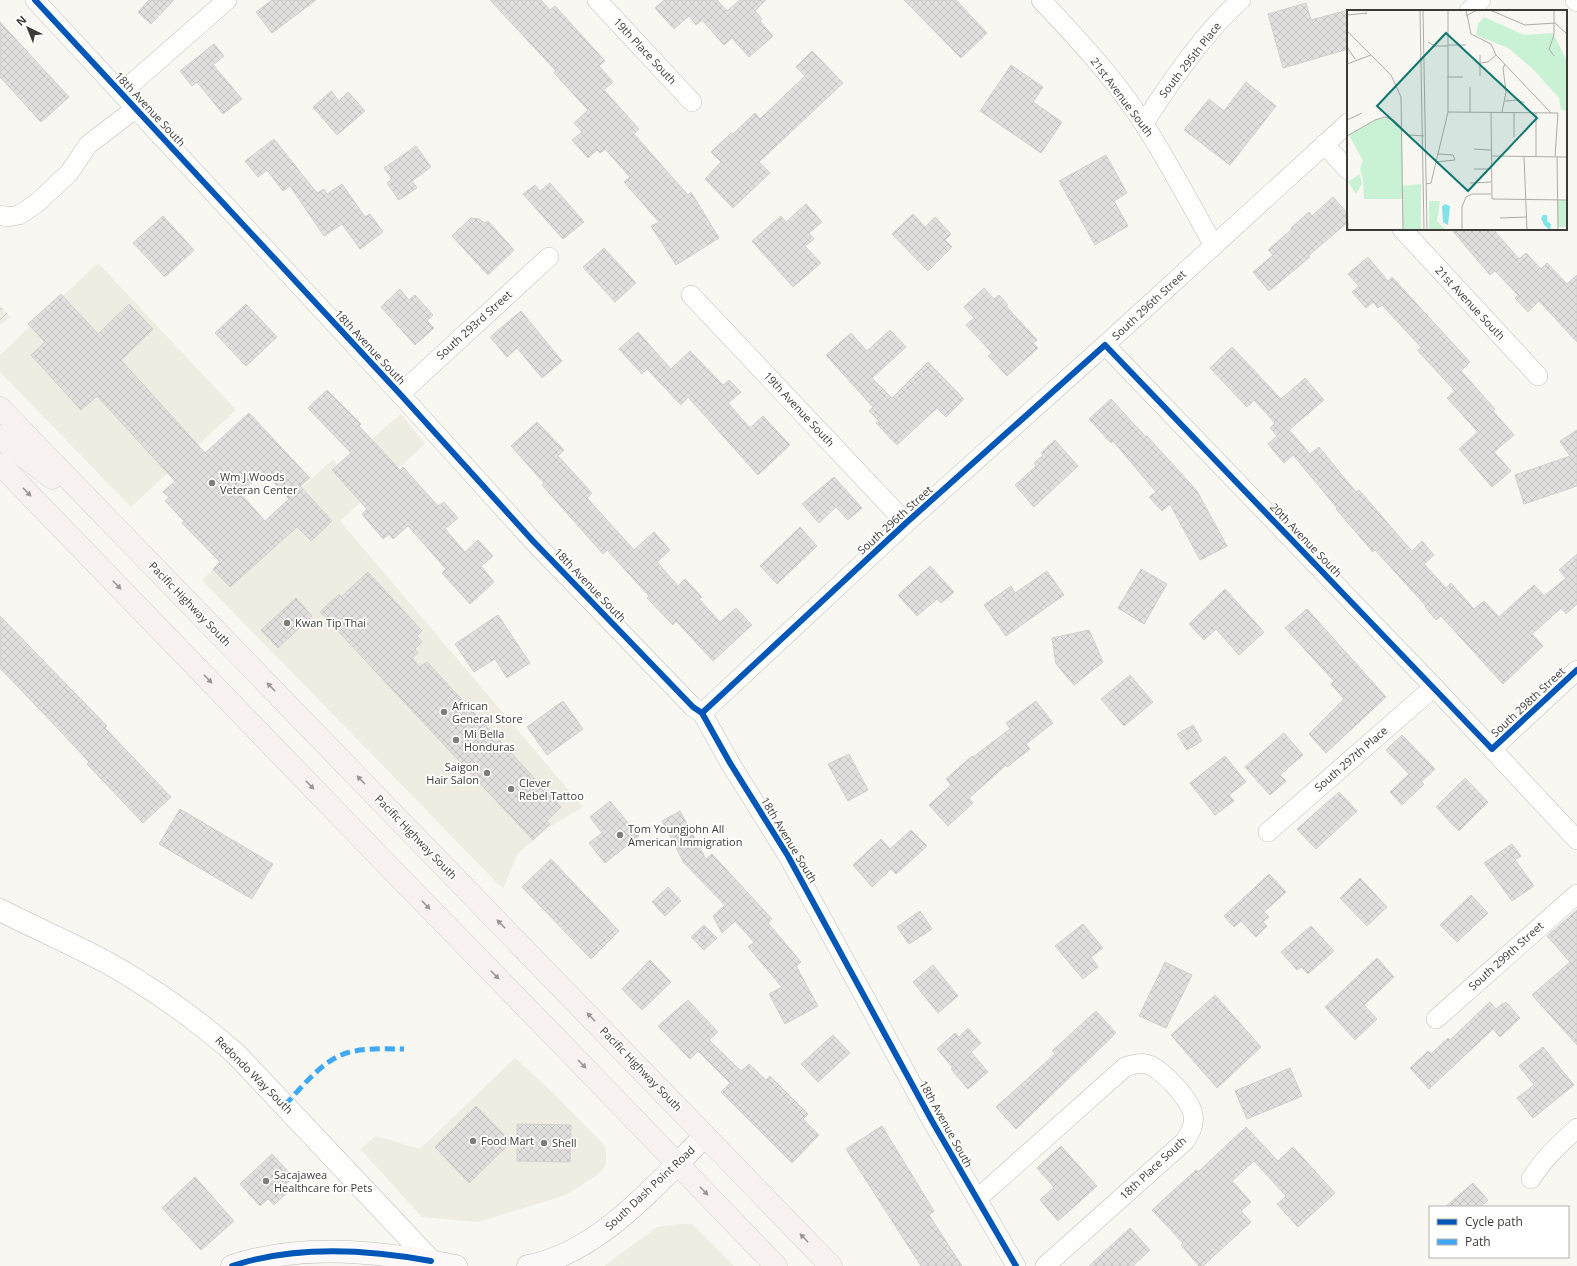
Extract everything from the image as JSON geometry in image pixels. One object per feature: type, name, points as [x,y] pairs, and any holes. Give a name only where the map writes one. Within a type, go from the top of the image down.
[{"type":"main road","name":"Pacific Highway South","points":[[0,408],[831,1266]]},
{"type":"main road","points":[[0,436],[9,445],[108,519]]},
{"type":"main road","points":[[0,464],[776,1266]]},
{"type":"main road","name":"South Dash Point Road","points":[[528,1266],[562,1255],[586,1243],[609,1227],[705,1136]]},
{"type":"main road","points":[[232,1266],[266,1257],[305,1252],[339,1251],[416,1258],[433,1264],[456,1266]]},
{"type":"street","name":"18th Avenue South","points":[[35,0],[400,394],[533,541],[694,707],[702,713],[730,763],[791,862],[932,1121],[1016,1266]]},
{"type":"street","points":[[121,92],[227,0]]},
{"type":"street","name":"19th Place South","points":[[597,0],[692,102]]},
{"type":"street","name":"21st Avenue South","points":[[1041,0],[1075,37],[1144,123],[1214,246]]},
{"type":"street","name":"South 295th Place","points":[[1144,123],[1164,92],[1193,54],[1219,22],[1241,0]]},
{"type":"street","points":[[1470,10],[1481,0]]},
{"type":"street","points":[[0,215],[19,215],[37,203],[69,173],[88,145],[136,108]]},
{"type":"street","name":"South 296th Street","points":[[702,713],[906,523],[1105,345],[1347,123]]},
{"type":"street","points":[[1324,144],[1347,169]]},
{"type":"street","name":"21st Avenue South","points":[[1403,230],[1538,376]]},
{"type":"street","name":"South 293rd Street","points":[[400,394],[549,257]]},
{"type":"street","name":"19th Avenue South","points":[[691,296],[906,523]]},
{"type":"street","name":"20th Avenue South","points":[[1105,345],[1434,687],[1577,840]]},
{"type":"street","name":"South 298th Street","points":[[1492,749],[1577,670]]},
{"type":"street","name":"South 297th Place","points":[[1268,832],[1434,687]]},
{"type":"street","name":"South 299th Street","points":[[1436,1019],[1577,894]]},
{"type":"street","name":"Redondo Way South","points":[[0,910],[96,957],[140,982],[181,1009],[212,1033],[242,1060],[433,1264]]},
{"type":"street","name":"18th Place South","points":[[977,1199],[1125,1067],[1133,1064],[1146,1064],[1156,1068],[1166,1077],[1190,1104],[1194,1116],[1192,1129],[1185,1141],[1045,1266]]},
{"type":"street","points":[[1531,1179],[1546,1157],[1577,1128]]},
{"type":"shaded area","points":[[98,263],[236,410],[131,507],[0,372],[0,355]]},
{"type":"shaded area","points":[[0,305],[10,317],[0,325]]},
{"type":"shaded area","points":[[401,414],[425,444],[340,521],[583,807],[551,826],[518,853],[503,889],[202,580],[333,459],[339,467]]},
{"type":"shaded area","points":[[515,1058],[552,1092],[606,1147],[606,1166],[597,1175],[566,1195],[478,1222],[422,1217],[360,1149],[376,1136],[420,1149]]},
{"type":"shaded area","points":[[677,1224],[692,1224],[734,1266],[604,1266],[657,1227]]},
{"type":"building","points":[[149,0],[174,0],[151,24],[138,12]]},
{"type":"building","points":[[272,0],[316,0],[272,33],[256,12]]},
{"type":"building","points":[[490,0],[541,0],[550,10],[555,6],[605,61],[599,66],[613,82],[604,90],[639,129],[634,134],[688,195],[691,192],[719,238],[676,265],[651,226],[659,222],[624,182],[630,177],[605,149],[600,153],[597,150],[588,158],[572,140],[582,132],[574,123],[588,110],[554,73],[556,71]]},
{"type":"building","points":[[664,0],[717,0],[727,11],[740,0],[766,0],[755,11],[762,19],[760,21],[773,36],[749,57],[732,38],[724,45],[702,20],[696,25],[689,16],[674,29],[655,8]]},
{"type":"building","points":[[904,0],[956,0],[987,33],[961,58]]},
{"type":"building","points":[[1306,3],[1311,20],[1347,10],[1347,49],[1283,68],[1268,14]]},
{"type":"building","points":[[0,22],[69,97],[41,122],[0,77]]},
{"type":"building","points":[[214,44],[224,56],[213,65],[242,99],[223,114],[197,82],[192,86],[180,71]]},
{"type":"building","points":[[812,51],[843,83],[759,162],[770,173],[733,208],[705,179],[721,162],[711,152],[755,113],[760,119],[805,76],[796,67]]},
{"type":"building","points":[[1011,65],[1043,87],[1033,102],[1062,122],[1041,153],[980,111]]},
{"type":"building","points":[[1246,82],[1276,106],[1230,165],[1184,130],[1209,99],[1224,111]]},
{"type":"building","points":[[331,91],[339,101],[348,92],[365,111],[337,135],[313,107]]},
{"type":"building","points":[[274,139],[317,193],[324,189],[327,194],[342,184],[365,217],[370,214],[383,232],[360,249],[342,224],[324,236],[290,186],[283,191],[267,170],[258,177],[245,161]]},
{"type":"building","points":[[416,146],[431,167],[412,181],[417,188],[399,200],[387,183],[392,179],[384,168]]},
{"type":"building","points":[[1106,155],[1127,193],[1114,201],[1128,226],[1095,245],[1059,181]]},
{"type":"building","points":[[550,183],[584,222],[563,239],[523,194],[535,185],[540,191]]},
{"type":"building","points":[[1333,197],[1347,213],[1347,223],[1308,256],[1310,257],[1269,291],[1253,272],[1273,255],[1268,250],[1292,229],[1291,228],[1309,212],[1312,216]]},
{"type":"building","points":[[806,204],[822,222],[809,233],[814,239],[805,246],[821,263],[793,287],[752,241],[781,216],[786,222]]},
{"type":"building","points":[[913,214],[925,227],[935,217],[951,234],[945,240],[952,247],[928,271],[892,234]]},
{"type":"building","points":[[163,216],[194,250],[165,277],[133,243]]},
{"type":"building","points":[[471,218],[479,219],[485,223],[488,221],[514,250],[488,275],[452,236]]},
{"type":"building","points":[[1452,230],[1494,230],[1519,259],[1526,253],[1541,269],[1547,263],[1567,284],[1577,275],[1577,342],[1539,301],[1528,312],[1515,298],[1518,295],[1495,271],[1490,275]]},
{"type":"building","points":[[604,248],[636,283],[615,302],[583,267]]},
{"type":"building","points":[[1368,257],[1388,281],[1392,277],[1470,362],[1461,371],[1495,409],[1493,411],[1514,435],[1494,452],[1511,471],[1492,487],[1459,449],[1478,432],[1447,398],[1455,391],[1418,351],[1421,347],[1382,305],[1378,308],[1373,302],[1366,308],[1352,292],[1359,286],[1348,274]]},
{"type":"building","points":[[984,288],[994,299],[999,295],[1008,305],[1006,306],[1037,340],[1033,343],[1038,348],[1007,376],[988,356],[992,353],[966,325],[974,318],[964,307]]},
{"type":"building","points":[[400,289],[409,300],[415,295],[433,315],[427,321],[434,328],[415,345],[381,307]]},
{"type":"building","points":[[61,294],[98,334],[129,304],[153,329],[121,360],[205,453],[249,413],[310,478],[300,486],[332,521],[311,541],[297,527],[230,587],[213,569],[220,562],[182,523],[184,521],[165,501],[169,497],[163,492],[175,481],[97,396],[81,410],[31,355],[45,342],[28,324]],"holes":[[[264,472],[289,499],[265,521],[240,493]]]},
{"type":"building","points":[[246,304],[277,337],[246,366],[215,333]]},
{"type":"building","points":[[521,311],[562,361],[542,378],[517,348],[507,357],[490,337]]},
{"type":"building","points":[[890,330],[906,347],[872,378],[892,398],[928,362],[964,399],[946,417],[937,408],[897,445],[876,423],[879,421],[869,411],[873,407],[826,355],[851,333],[867,351]]},
{"type":"building","points":[[638,332],[671,369],[690,351],[723,385],[729,380],[741,392],[728,403],[750,428],[763,416],[790,445],[758,475],[688,397],[681,405],[647,369],[642,374],[619,349]]},
{"type":"building","points":[[1232,347],[1281,399],[1305,378],[1324,400],[1289,430],[1310,454],[1319,447],[1356,492],[1359,490],[1412,551],[1422,541],[1434,555],[1424,564],[1446,588],[1451,583],[1474,609],[1484,601],[1499,617],[1534,585],[1544,596],[1566,578],[1559,570],[1577,554],[1577,604],[1566,614],[1561,608],[1532,634],[1543,646],[1503,684],[1441,616],[1436,620],[1425,607],[1426,606],[1375,550],[1373,552],[1293,455],[1284,463],[1268,444],[1277,436],[1270,428],[1275,423],[1254,400],[1247,407],[1210,368]]},
{"type":"building","points":[[327,390],[361,424],[359,426],[400,470],[403,467],[438,506],[444,502],[458,518],[445,529],[465,552],[478,540],[493,556],[481,566],[494,582],[470,604],[442,573],[446,569],[408,526],[393,539],[389,534],[383,539],[362,514],[367,509],[332,470],[351,453],[308,408]]},
{"type":"building","points":[[1111,399],[1197,491],[1227,546],[1200,560],[1170,504],[1162,511],[1149,497],[1156,492],[1113,441],[1111,443],[1089,419]]},
{"type":"building","points":[[537,422],[564,450],[558,456],[592,493],[587,498],[634,550],[654,532],[670,550],[657,562],[678,586],[685,579],[702,597],[699,599],[720,622],[736,608],[752,625],[713,661],[676,621],[673,625],[647,598],[649,596],[607,550],[603,554],[542,485],[544,483],[511,446]]},
{"type":"building","points":[[1577,430],[1577,486],[1524,504],[1515,475],[1570,456],[1560,441]]},
{"type":"building","points":[[1055,440],[1078,466],[1034,507],[1015,485],[1036,466],[1034,463],[1043,455],[1041,453]]},
{"type":"building","points":[[834,477],[862,508],[848,520],[836,507],[819,523],[802,504]]},
{"type":"building","points":[[800,527],[817,546],[777,584],[760,566]]},
{"type":"building","points":[[930,566],[954,592],[941,603],[937,599],[917,616],[898,595]]},
{"type":"building","points":[[1141,569],[1167,584],[1144,624],[1118,608]]},
{"type":"building","points":[[1047,571],[1064,595],[1006,636],[984,605],[1011,586],[1015,593]]},
{"type":"building","points":[[368,572],[422,631],[417,636],[422,642],[415,649],[418,653],[412,658],[419,667],[427,662],[561,807],[547,821],[550,824],[533,840],[320,612],[339,594],[341,597]]},
{"type":"building","points":[[1225,589],[1264,632],[1239,655],[1216,629],[1204,640],[1189,624]]},
{"type":"building","name":"Kwan Tip Thai","points":[[296,598],[312,616],[278,648],[261,630]]},
{"type":"building","points":[[1307,609],[1386,697],[1326,753],[1309,734],[1344,699],[1331,684],[1334,681],[1285,628]]},
{"type":"building","points":[[498,615],[530,663],[507,678],[495,659],[474,672],[455,644]]},
{"type":"building","points":[[0,616],[107,726],[105,728],[171,797],[143,823],[87,764],[89,762],[0,668]]},
{"type":"building","points":[[1089,630],[1103,662],[1074,685],[1056,664],[1052,638]]},
{"type":"building","points":[[1130,675],[1153,702],[1124,726],[1101,699]]},
{"type":"building","points":[[563,701],[583,729],[547,755],[527,727]]},
{"type":"building","points":[[1036,701],[1053,723],[1026,744],[1030,749],[1007,767],[1006,765],[969,798],[973,803],[948,826],[929,805],[951,785],[946,779],[972,756],[973,757],[1010,729],[1006,723]]},
{"type":"building","points":[[1193,725],[1202,741],[1187,750],[1177,734]]},
{"type":"building","points":[[1284,733],[1303,755],[1280,775],[1286,781],[1270,795],[1245,767]]},
{"type":"building","points":[[1402,735],[1435,769],[1421,782],[1424,784],[1402,805],[1390,792],[1409,774],[1386,750]]},
{"type":"building","points":[[849,754],[868,790],[848,801],[828,764]]},
{"type":"building","points":[[1225,756],[1246,782],[1229,795],[1234,801],[1215,815],[1190,783]]},
{"type":"building","points":[[1465,778],[1488,802],[1459,831],[1436,807]]},
{"type":"building","points":[[1339,792],[1357,811],[1316,849],[1297,829]]},
{"type":"building","points":[[610,801],[639,836],[605,863],[589,843],[602,833],[590,817]]},
{"type":"building","points":[[180,809],[273,864],[252,899],[159,844]]},
{"type":"building","points":[[680,811],[706,859],[712,854],[772,919],[768,923],[801,962],[796,966],[818,1006],[785,1024],[769,994],[782,987],[748,947],[754,942],[735,921],[722,933],[713,916],[725,905],[684,863],[662,821]]},
{"type":"building","points":[[911,830],[927,846],[896,874],[891,869],[872,887],[853,865],[881,839],[890,849]]},
{"type":"building","points":[[1512,844],[1521,856],[1515,860],[1534,886],[1512,901],[1484,863]]},
{"type":"building","points":[[551,859],[619,931],[591,959],[522,887]]},
{"type":"building","points":[[1269,874],[1286,892],[1264,912],[1269,917],[1263,922],[1267,926],[1256,937],[1241,921],[1234,927],[1224,916]]},
{"type":"building","points":[[1360,878],[1387,907],[1367,926],[1340,898]]},
{"type":"building","points":[[668,887],[681,901],[665,916],[652,902]]},
{"type":"building","points":[[1471,895],[1488,913],[1457,942],[1440,925]]},
{"type":"building","points":[[1577,910],[1577,1045],[1532,995],[1570,962],[1547,936]]},
{"type":"building","points":[[920,911],[932,929],[909,944],[897,927]]},
{"type":"building","points":[[1083,924],[1103,948],[1091,957],[1098,967],[1083,979],[1055,946]]},
{"type":"building","points":[[704,925],[717,938],[704,950],[691,937]]},
{"type":"building","points":[[1311,926],[1334,951],[1308,974],[1301,967],[1297,970],[1281,952]]},
{"type":"building","points":[[1377,958],[1394,977],[1364,1005],[1377,1019],[1355,1040],[1325,1007]]},
{"type":"building","points":[[650,960],[671,982],[642,1010],[622,989]]},
{"type":"building","points":[[1165,962],[1192,975],[1166,1028],[1139,1016]]},
{"type":"building","points":[[933,965],[958,996],[938,1013],[913,982]]},
{"type":"building","points":[[1215,995],[1261,1047],[1217,1088],[1171,1035]]},
{"type":"building","points":[[688,1000],[718,1032],[709,1040],[741,1071],[749,1064],[766,1080],[770,1076],[808,1114],[803,1119],[819,1135],[792,1163],[721,1092],[730,1083],[698,1051],[690,1059],[658,1026]]},
{"type":"building","points":[[1490,1002],[1496,1009],[1506,1002],[1520,1018],[1500,1037],[1493,1029],[1429,1089],[1410,1068],[1428,1051],[1431,1054],[1448,1038],[1450,1040]]},
{"type":"building","points":[[1096,1011],[1116,1033],[1016,1129],[996,1107],[1055,1054],[1052,1051]]},
{"type":"building","points":[[968,1028],[981,1043],[971,1052],[988,1072],[968,1089],[937,1049],[955,1033],[959,1037]]},
{"type":"building","points":[[833,1035],[850,1053],[818,1082],[801,1064]]},
{"type":"building","points":[[1543,1047],[1574,1085],[1533,1118],[1517,1098],[1534,1085],[1519,1066]]},
{"type":"building","points":[[1290,1068],[1302,1096],[1247,1119],[1235,1091]]},
{"type":"building","name":"Food Mart","points":[[476,1106],[511,1142],[469,1183],[435,1147]]},
{"type":"building","name":"Shell","points":[[517,1124],[571,1125],[570,1162],[517,1161]]},
{"type":"building","points":[[882,1126],[934,1211],[929,1215],[962,1266],[921,1266],[846,1149]]},
{"type":"building","points":[[1246,1127],[1278,1161],[1293,1147],[1335,1193],[1298,1227],[1277,1204],[1286,1196],[1254,1161],[1232,1181],[1251,1202],[1241,1211],[1251,1222],[1203,1266],[1199,1266],[1181,1245],[1183,1243],[1152,1210],[1196,1170],[1198,1172]]},
{"type":"building","points":[[1061,1146],[1097,1186],[1058,1221],[1040,1200],[1054,1187],[1037,1168]]},
{"type":"building","name":"Sacajawea Healthcare for Pets","points":[[272,1154],[293,1177],[286,1184],[290,1190],[274,1205],[268,1199],[260,1206],[240,1184]]},
{"type":"building","points":[[195,1177],[234,1221],[201,1250],[162,1208]]},
{"type":"building","points":[[1473,1183],[1488,1200],[1481,1206],[1446,1206]]},
{"type":"building","points":[[1130,1228],[1150,1250],[1133,1266],[1089,1266]]},
{"type":"marked path","points":[[285,1105],[316,1072],[334,1058],[361,1050],[404,1049]]},
{"type":"cycle path","points":[[35,0],[400,394],[533,541],[693,707],[702,713],[730,763],[788,856],[932,1121],[1016,1266]]},
{"type":"cycle path","points":[[702,713],[906,523],[1105,345],[1492,749],[1577,670]]},
{"type":"cycle path","points":[[232,1266],[256,1259],[281,1255],[331,1251],[381,1254],[431,1261]]},
{"type":"place","name":"Wm J Woods Veteran Center","points":[[212,483]]},
{"type":"place","name":"Kwan Tip Thai","points":[[287,623]]},
{"type":"place","name":"African General Store","points":[[444,712]]},
{"type":"place","name":"Mi Bella Honduras","points":[[456,740]]},
{"type":"place","name":"Saigon Hair Salon","points":[[487,773]]},
{"type":"place","name":"Clever Rebel Tattoo","points":[[511,789]]},
{"type":"place","name":"Tom Youngjohn All American Immigration","points":[[620,835]]},
{"type":"place","name":"Food Mart","points":[[473,1141]]},
{"type":"place","name":"Shell","points":[[544,1143]]},
{"type":"place","name":"Sacajawea Healthcare for Pets","points":[[266,1181]]}]
